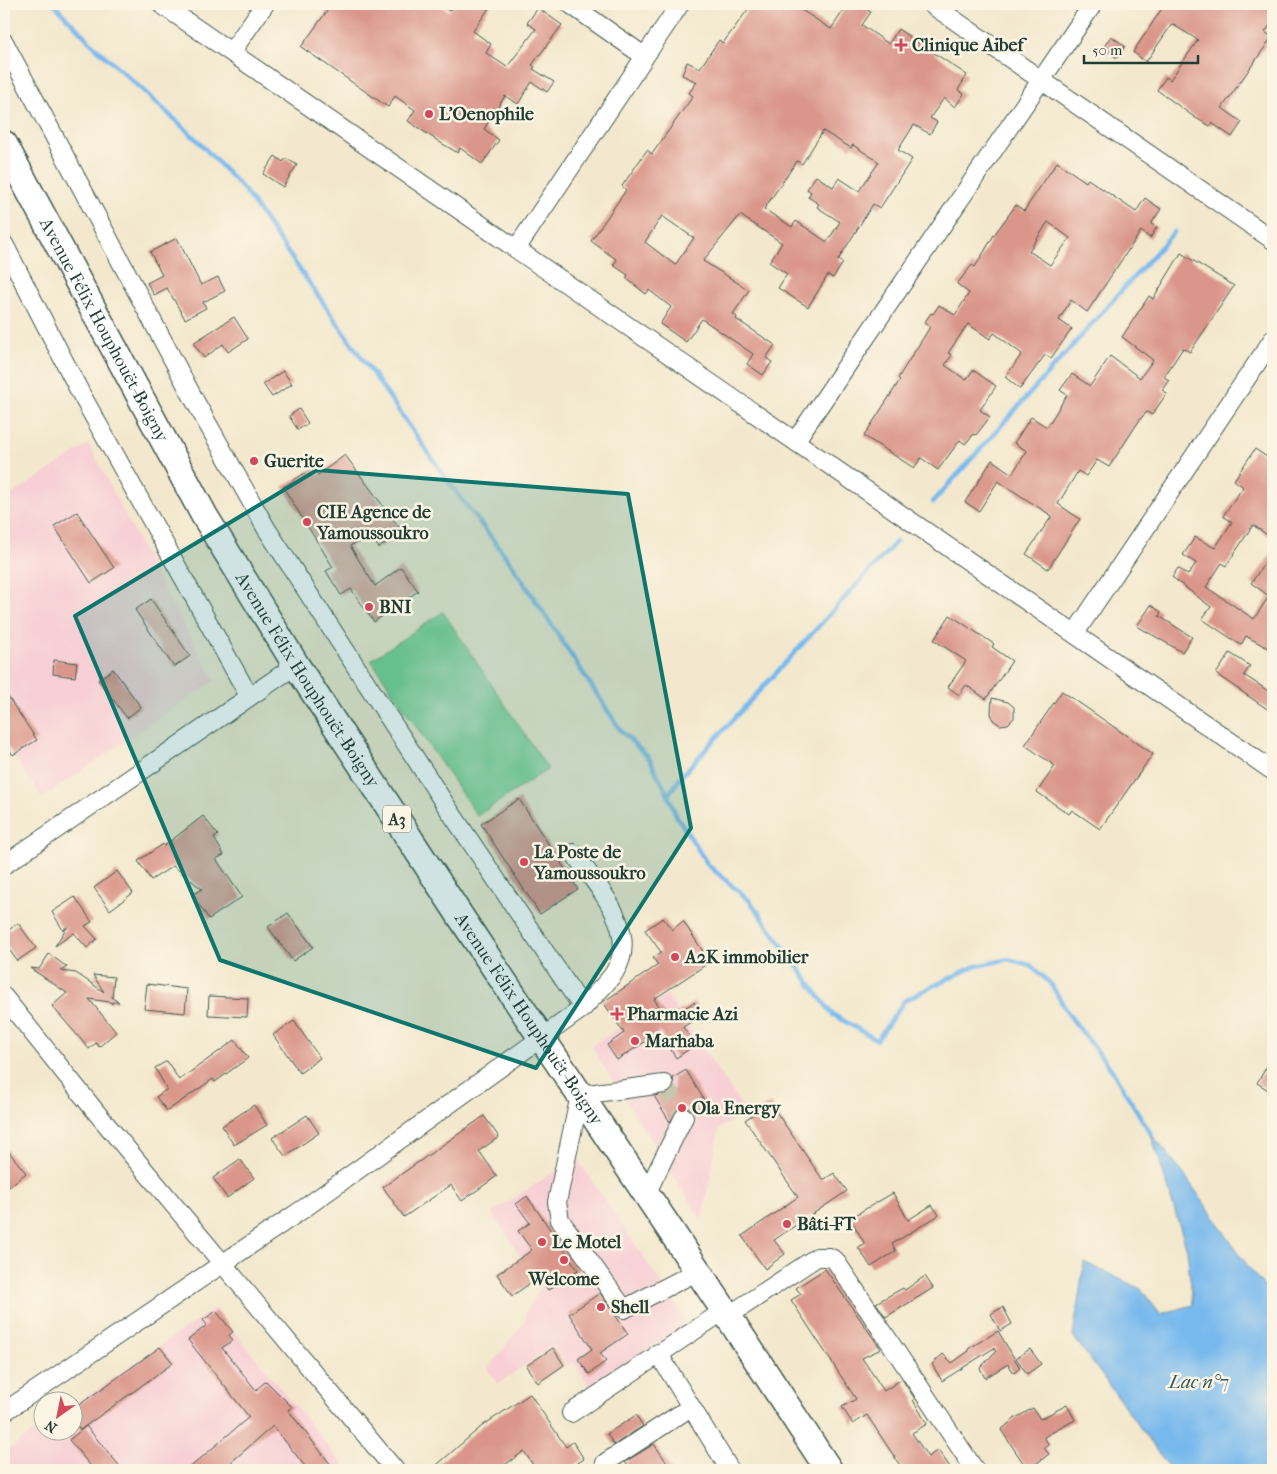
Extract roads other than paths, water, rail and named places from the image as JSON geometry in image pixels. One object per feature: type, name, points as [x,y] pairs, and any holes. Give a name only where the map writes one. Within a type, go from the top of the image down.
[{"type":"highway","name":"Avenue Félix Houphouët-Boigny","points":[[4,144],[204,515],[296,665],[829,1470]]},
{"type":"street","points":[[161,4],[796,440],[1273,771]]},
{"type":"street","points":[[232,51],[265,4]]},
{"type":"street","points":[[570,4],[644,56]]},
{"type":"street","points":[[516,249],[680,4]]},
{"type":"street","points":[[931,4],[1273,240]]},
{"type":"street","points":[[796,440],[1093,4]]},
{"type":"street","points":[[4,42],[196,403],[266,528],[443,802],[583,1008]]},
{"type":"street","points":[[4,244],[80,392],[249,696]]},
{"type":"street","points":[[1075,633],[1273,339]]},
{"type":"street","points":[[4,864],[296,665]]},
{"type":"street","points":[[4,1412],[222,1263],[542,1039],[583,1008],[615,972],[622,954],[624,938],[617,918],[574,853]]},
{"type":"street","points":[[4,997],[394,1470]]},
{"type":"street","points":[[664,1084],[580,1095],[557,1202],[560,1220],[624,1310],[698,1271]]},
{"type":"street","points":[[646,1194],[684,1117]]},
{"type":"street","points":[[571,1413],[658,1353],[817,1256],[829,1257],[835,1260],[975,1470]]},
{"type":"street","points":[[658,1353],[730,1470]]},
{"type":"street","points":[[603,1470],[605,1463],[691,1407]]},
{"type":"water","name":"Lac n°7","points":[[1151,1134],[1183,1173],[1241,1257],[1273,1297],[1273,1470],[1171,1470],[1073,1336],[1084,1262],[1141,1289],[1160,1314],[1193,1305],[1187,1250]]},
{"type":"waterway","points":[[54,4],[93,45],[195,138],[244,190],[453,488],[511,563],[621,731],[649,758],[676,815],[708,865],[750,901],[832,1014],[877,1040],[904,1001],[927,989],[973,967],[1008,959],[1030,965],[1051,984],[1069,1015],[1111,1069],[1151,1134]]},
{"type":"waterway","points":[[933,502],[1174,232]]},
{"type":"waterway","points":[[668,795],[684,773],[896,542]]},
{"type":"tunnel","points":[[664,1084],[684,1117]]},
{"type":"place","name":"Clinique Aibef","points":[[901,45]]},
{"type":"place","name":"L'Oenophile","points":[[429,114]]},
{"type":"place","name":"Guerite","points":[[254,461]]},
{"type":"place","name":"CIE Agence de Yamoussoukro","points":[[307,522]]},
{"type":"place","name":"BNI","points":[[369,607]]},
{"type":"place","name":"La Poste de Yamoussoukro","points":[[524,862]]},
{"type":"place","name":"A2K immobilier","points":[[675,957]]},
{"type":"place","name":"Pharmacie Azi","points":[[617,1014]]},
{"type":"place","name":"Marhaba","points":[[635,1041]]},
{"type":"place","name":"Ola Energy","points":[[682,1108]]},
{"type":"place","name":"Bâti-FT","points":[[787,1224]]},
{"type":"place","name":"Le Motel","points":[[542,1242]]},
{"type":"place","name":"Welcome","points":[[564,1260]]},
{"type":"place","name":"Shell","points":[[601,1307]]}]
